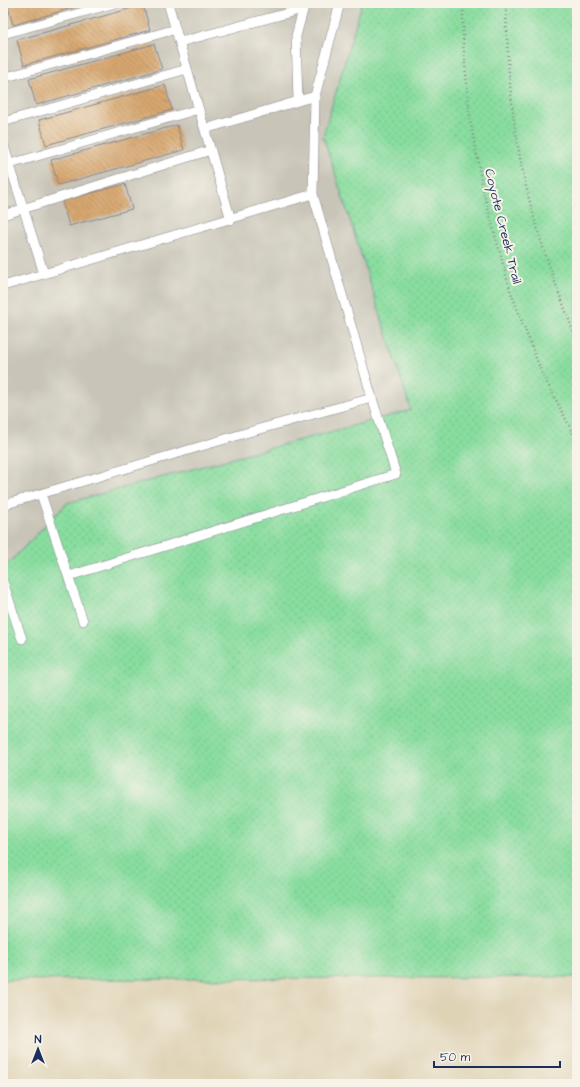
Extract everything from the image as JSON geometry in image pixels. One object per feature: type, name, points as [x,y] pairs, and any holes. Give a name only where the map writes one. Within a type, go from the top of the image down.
[{"type":"lane","points":[[3,34],[116,3]]},
{"type":"lane","points":[[168,3],[231,220]]},
{"type":"lane","points":[[69,576],[396,474],[372,398],[313,194],[315,96],[340,3]]},
{"type":"lane","points":[[180,42],[304,6]]},
{"type":"lane","points":[[298,100],[296,36],[304,6]]},
{"type":"lane","points":[[3,78],[176,29]]},
{"type":"lane","points":[[3,122],[187,69]]},
{"type":"lane","points":[[205,129],[315,96]]},
{"type":"lane","points":[[10,164],[199,109]]},
{"type":"lane","points":[[3,143],[44,274]]},
{"type":"lane","points":[[3,215],[211,150]]},
{"type":"lane","points":[[3,286],[231,220],[313,194]]},
{"type":"lane","points":[[3,505],[249,432],[372,398]]},
{"type":"lane","points":[[41,494],[83,621]]},
{"type":"lane","points":[[3,582],[22,639]]},
{"type":"path","name":"Coyote Creek Trail","points":[[463,3],[463,42],[470,119],[484,194],[510,290],[541,371],[577,441]]},
{"type":"path","points":[[506,3],[508,76],[526,187],[541,240],[577,341]]},
{"type":"shaded area","points":[[3,3],[362,3],[336,89],[463,518],[3,655]]},
{"type":"shaded area","points":[[577,977],[577,1084],[3,1084],[3,980]]},
{"type":"green space","points":[[362,3],[577,3],[577,977],[3,980],[3,569],[67,503],[411,410],[323,136]]},
{"type":"building","points":[[7,3],[89,3],[13,25]]},
{"type":"building","points":[[143,5],[150,30],[24,65],[17,40]]},
{"type":"building","points":[[154,44],[162,69],[36,105],[29,79]]},
{"type":"building","points":[[165,85],[172,110],[46,145],[39,120]]},
{"type":"building","points":[[177,125],[184,150],[58,185],[51,160]]},
{"type":"building","points":[[125,184],[132,209],[69,226],[62,201]]}]
